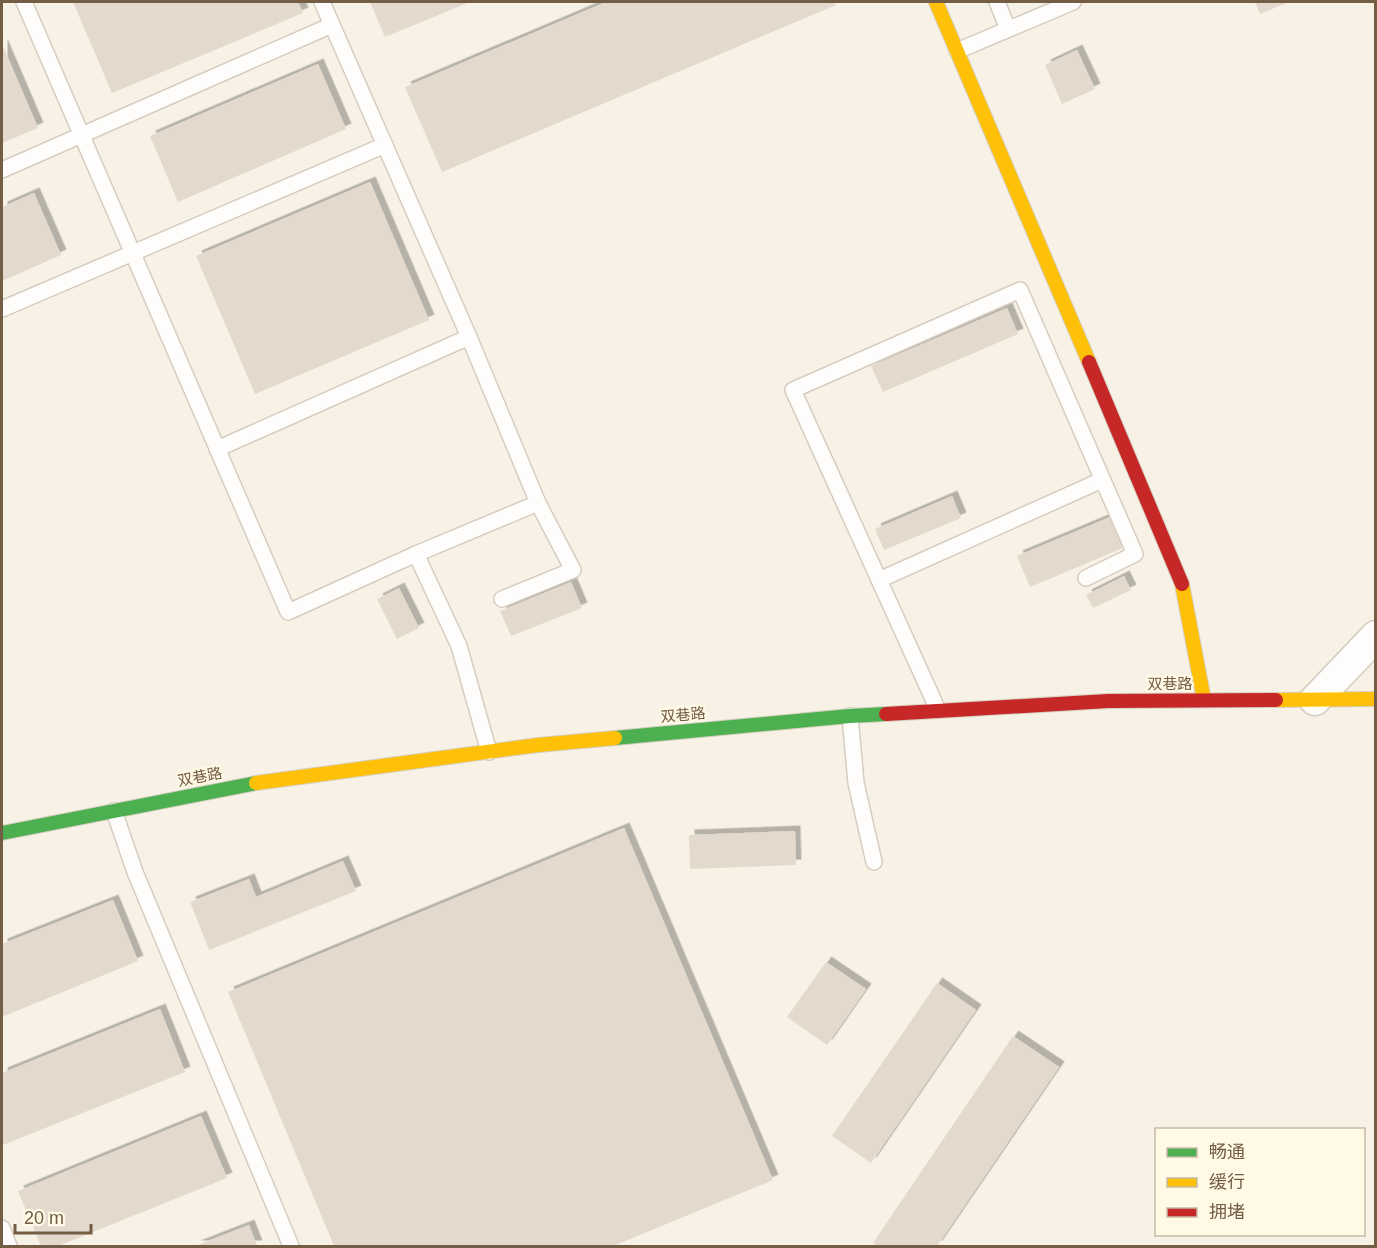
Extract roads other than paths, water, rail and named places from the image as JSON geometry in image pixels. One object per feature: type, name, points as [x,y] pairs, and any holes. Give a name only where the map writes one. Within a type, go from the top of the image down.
[{"type":"main road","points":[[936,2],[1181,580],[1204,700]]},
{"type":"main road","name":"双巷路","points":[[2,833],[252,783],[538,745],[938,710],[1108,701],[1376,699]]},
{"type":"street","points":[[1315,700],[1376,636]]},
{"type":"lane","points":[[24,2],[288,612],[416,554],[538,503]]},
{"type":"lane","points":[[322,2],[469,337],[538,503],[573,570],[502,599]]},
{"type":"lane","points":[[997,2],[1008,29]]},
{"type":"lane","points":[[957,51],[1073,2]]},
{"type":"lane","points":[[2,170],[332,25]]},
{"type":"lane","points":[[2,309],[385,145]]},
{"type":"lane","points":[[938,710],[793,390],[1020,290],[1135,554],[1086,578]]},
{"type":"lane","points":[[217,448],[469,337]]},
{"type":"lane","points":[[879,580],[1102,480]]},
{"type":"lane","points":[[416,554],[459,646],[489,752]]},
{"type":"lane","points":[[850,716],[856,783],[874,862]]},
{"type":"lane","points":[[114,810],[135,872],[291,1246]]},
{"type":"lane","points":[[2,1228],[9,1246]]}]
